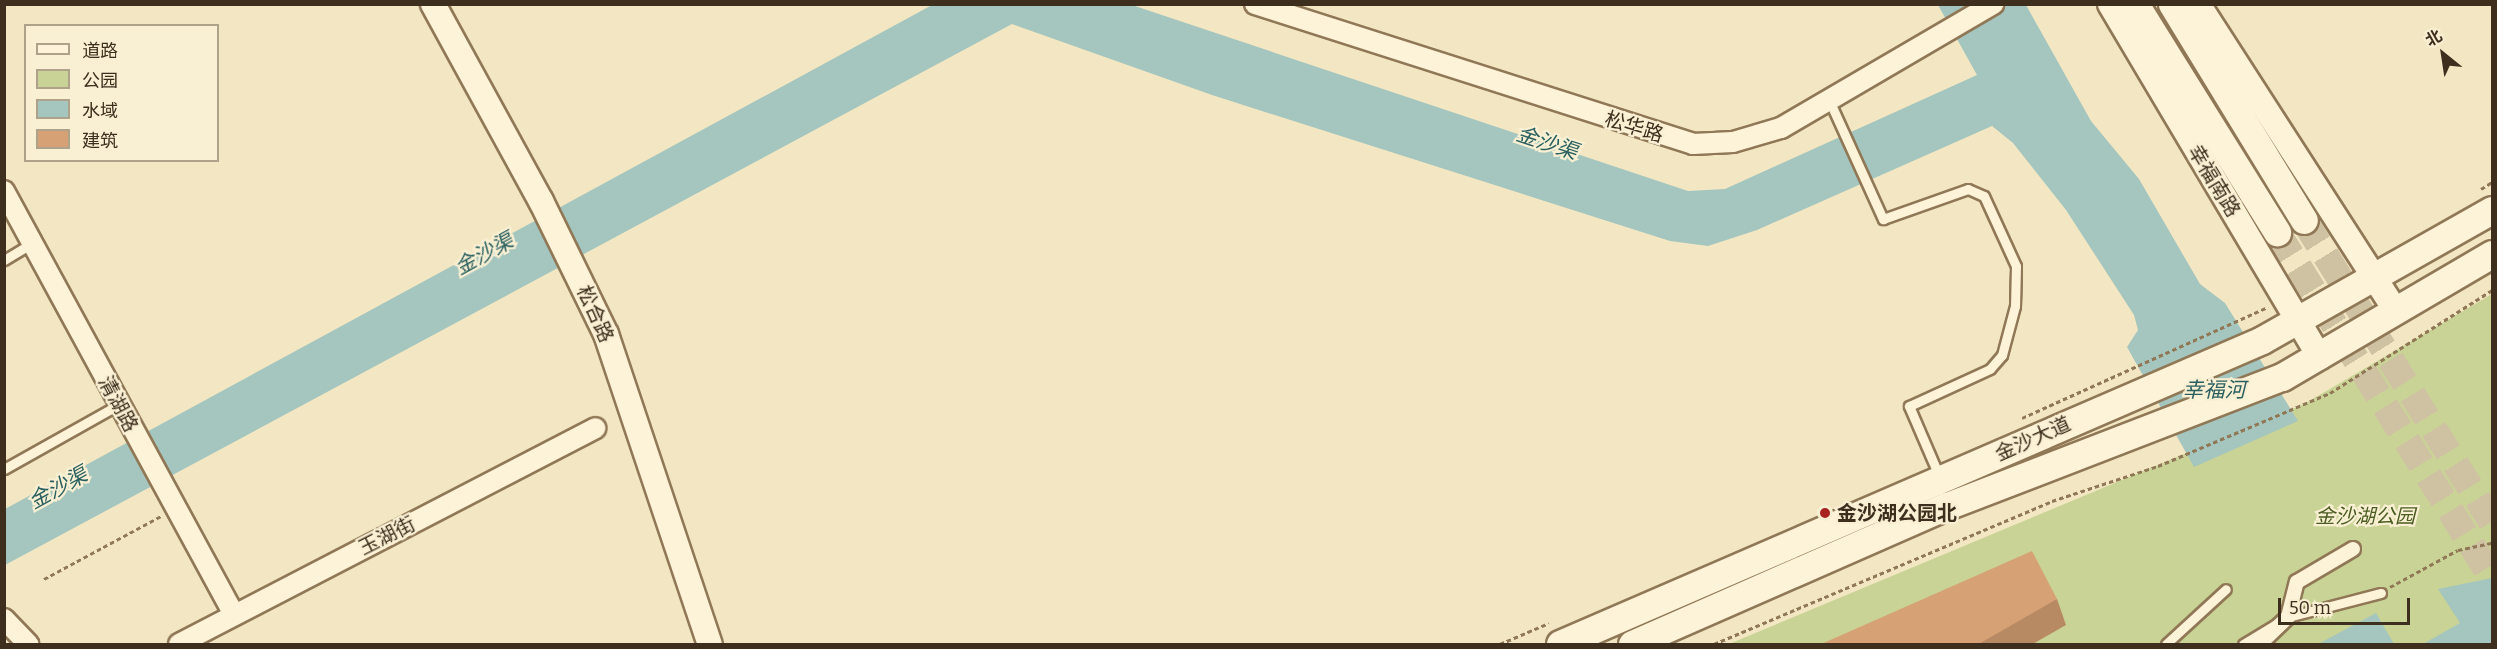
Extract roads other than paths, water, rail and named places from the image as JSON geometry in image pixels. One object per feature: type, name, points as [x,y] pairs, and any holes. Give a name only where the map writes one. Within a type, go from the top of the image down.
[{"type":"main road","name":"幸福南路","points":[[2135,4],[2277,232]]},
{"type":"main road","points":[[2172,4],[2304,220]]},
{"type":"main road","name":"金沙大道","points":[[1560,645],[1940,481],[2117,389],[2262,340],[2493,210]]},
{"type":"main road","name":"金沙大道","points":[[1632,645],[1947,506],[2140,434],[2282,377],[2320,357],[2493,254]]},
{"type":"street","name":"松合路","points":[[433,4],[541,201],[606,334],[710,645]]},
{"type":"street","name":"松华路","points":[[1255,4],[1693,144],[1733,142],[1781,128],[1993,4]]},
{"type":"street","name":"幸福南路","points":[[2110,4],[2320,357]]},
{"type":"street","points":[[2198,4],[2373,279],[2396,311]]},
{"type":"street","name":"清湖路","points":[[4,191],[132,432],[234,615]]},
{"type":"street","name":"玉湖街","points":[[179,645],[595,428]]},
{"type":"street","points":[[2260,645],[2288,617],[2297,582],[2353,549]]},
{"type":"street","points":[[4,619],[28,645]]},
{"type":"lane","points":[[1829,100],[1883,219],[1968,189],[1984,196],[2016,266],[2015,306],[2002,355],[1990,369],[1909,406],[1940,481]]},
{"type":"lane","points":[[4,260],[32,243]]},
{"type":"lane","points":[[4,469],[118,405]]},
{"type":"lane","points":[[2166,645],[2226,589]]},
{"type":"lane","points":[[2243,645],[2288,617],[2381,593]]},
{"type":"water","points":[[932,5],[1132,5],[1688,191],[1725,189],[1977,75],[1938,5],[2026,5],[2091,121],[2139,179],[2200,284],[2225,303],[2298,421],[2194,467],[2127,347],[2138,330],[2134,315],[2066,210],[2013,143],[1992,126],[1757,230],[1708,246],[1670,241],[1212,95],[1012,24],[5,565],[5,509]]},
{"type":"water","points":[[2492,578],[2492,644],[2423,644],[2460,623],[2438,589]]},
{"type":"water","points":[[2376,613],[2394,644],[2318,644],[2322,642]]},
{"type":"tunnel","points":[[2304,220],[2492,522]]},
{"type":"tunnel","points":[[2277,232],[2492,577]]},
{"type":"place","name":"金沙湖公园北","points":[[1825,513]]},
{"type":"water label","name":"金沙渠","points":[[1547,143]]},
{"type":"water label","name":"金沙渠","points":[[484,254]]},
{"type":"water label","name":"幸福河","points":[[2214,390]]},
{"type":"water label","name":"金沙渠","points":[[58,488]]},
{"type":"park label","name":"金沙湖公园","points":[[2365,516]]}]
